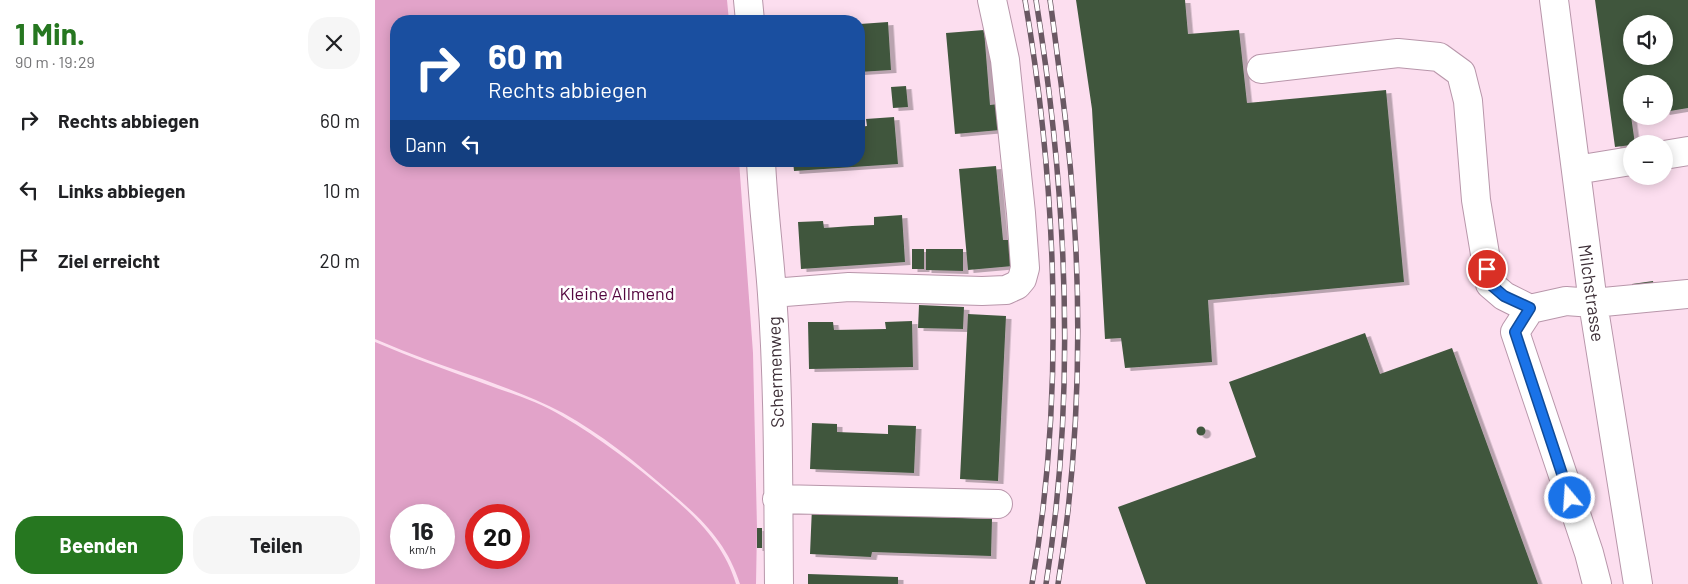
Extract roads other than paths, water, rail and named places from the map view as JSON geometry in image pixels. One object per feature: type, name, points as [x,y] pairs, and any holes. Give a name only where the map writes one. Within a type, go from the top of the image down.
[{"type":"street","points":[[748,0],[749,15]]},
{"type":"street","points":[[772,293],[849,288],[1006,290],[1017,285],[1022,279],[1025,258],[1005,60],[992,0]]},
{"type":"street","name":"Milchstrasse","points":[[1554,0],[1593,304],[1638,584]]},
{"type":"street","points":[[1261,69],[1398,53],[1439,57],[1461,73],[1468,101],[1476,200],[1490,284],[1504,296],[1530,308],[1566,301],[1593,304],[1688,294]]},
{"type":"street","points":[[1673,154],[1688,151]]},
{"type":"street","points":[[1576,170],[1623,162]]},
{"type":"street","name":"Schermenweg","points":[[761,167],[764,219],[772,293],[776,380],[779,584]]},
{"type":"street","points":[[1530,308],[1515,332],[1589,553],[1597,584]]},
{"type":"street","points":[[777,499],[998,504]]},
{"type":"railway","points":[[1025,0],[1036,71],[1044,144],[1053,292],[1053,366],[1049,440],[1042,513],[1032,584]]},
{"type":"railway","points":[[1036,0],[1055,145],[1061,218],[1064,292],[1065,365],[1062,438],[1056,511],[1046,584]]},
{"type":"railway","points":[[1050,0],[1074,208],[1078,334],[1073,459],[1058,584]]},
{"type":"park label","name":"Kleine Allmend","points":[[617,293]]}]
